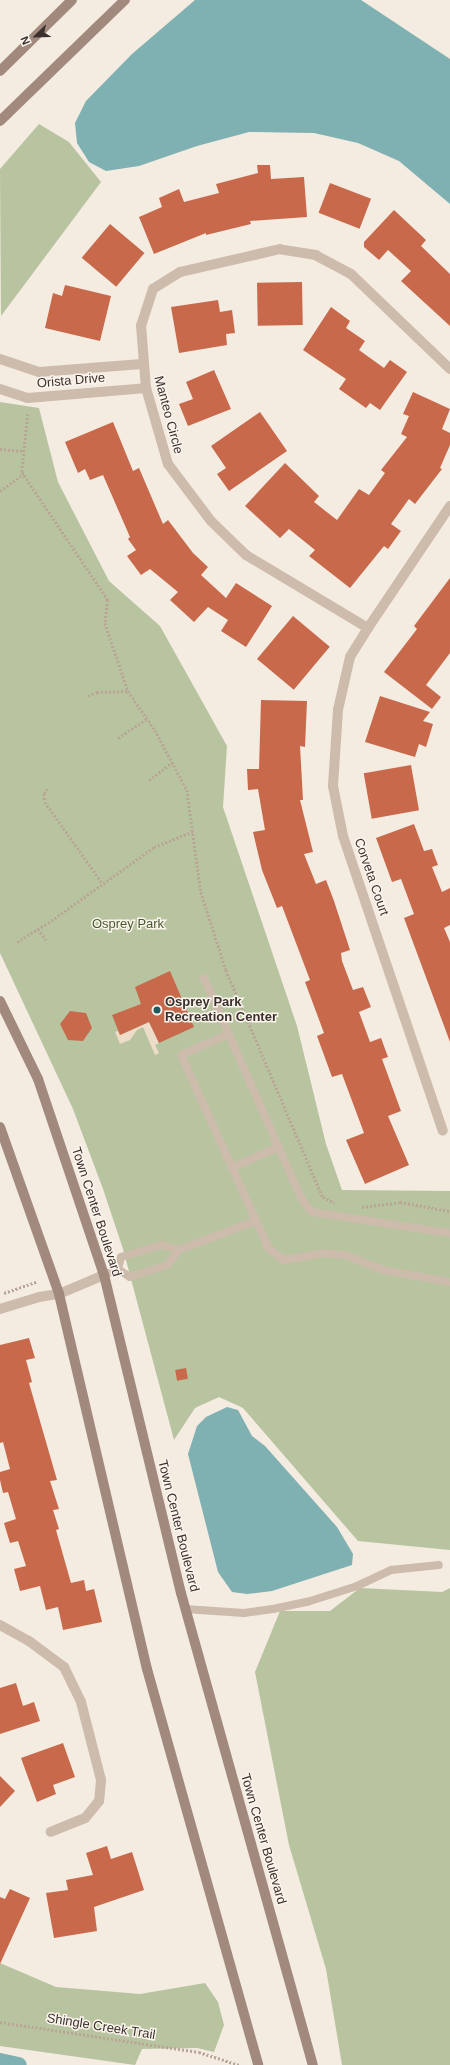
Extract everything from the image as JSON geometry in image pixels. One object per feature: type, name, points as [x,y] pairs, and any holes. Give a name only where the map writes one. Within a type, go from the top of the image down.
[{"type":"street","points":[[0,71],[72,0]]},
{"type":"street","points":[[0,121],[125,0]]},
{"type":"street","name":"Manteo Circle","points":[[368,628],[246,554],[211,522],[168,464],[146,388],[142,364],[141,325],[153,289],[180,272],[280,249],[316,255],[351,274],[450,369]]},
{"type":"street","name":"Orista Drive","points":[[0,359],[39,372],[142,364]]},
{"type":"street","name":"Orista Drive","points":[[0,389],[28,398],[146,388]]},
{"type":"street","points":[[368,628],[450,506]]},
{"type":"street","name":"Corveta Court","points":[[368,628],[350,657],[338,710],[333,786],[344,836],[443,1131]]},
{"type":"street","name":"Town Center Boulevard","points":[[0,1001],[38,1079],[104,1275],[185,1609],[312,2063]]},
{"type":"street","points":[[0,1128],[60,1294],[148,1669],[258,2065]]},
{"type":"street","points":[[0,1309],[39,1297],[60,1294],[104,1275]]},
{"type":"street","points":[[0,1625],[29,1641],[64,1667],[81,1702],[101,1780],[99,1801],[85,1818],[51,1832]]},
{"type":"lane","points":[[204,978],[303,1201],[312,1212],[450,1233]]},
{"type":"lane","points":[[229,1034],[181,1055],[269,1249],[284,1260],[325,1253],[348,1256],[383,1270],[450,1282]]},
{"type":"lane","points":[[231,1168],[279,1147]]},
{"type":"lane","points":[[118,1269],[130,1277],[167,1265],[179,1250],[255,1221]]},
{"type":"lane","points":[[118,1269],[121,1257],[162,1245],[179,1250]]},
{"type":"lane","points":[[104,1275],[118,1269]]},
{"type":"lane","points":[[185,1609],[244,1613],[273,1609],[307,1602],[357,1586],[391,1570],[439,1565]]},
{"type":"path","points":[[28,414],[23,474],[105,594],[108,606],[105,623],[128,690],[173,762],[187,790],[194,831],[201,892],[207,918],[226,970],[322,1197],[340,1204]]},
{"type":"path","points":[[0,449],[24,451]]},
{"type":"path","points":[[0,491],[23,474]]},
{"type":"path","points":[[88,696],[98,692],[128,690]]},
{"type":"path","points":[[118,738],[146,719]]},
{"type":"path","points":[[149,780],[173,762]]},
{"type":"path","points":[[48,789],[44,794],[44,802],[103,884]]},
{"type":"path","points":[[17,942],[103,884],[154,847],[194,831]]},
{"type":"path","points":[[38,929],[46,940]]},
{"type":"path","points":[[355,1206],[374,1206],[400,1202],[450,1211]]},
{"type":"path","points":[[0,1295],[36,1282]]},
{"type":"path","name":"Shingle Creek Trail","points":[[0,2022],[199,2052],[239,2065]]},
{"type":"green space","points":[[39,124],[69,142],[101,182],[1,316],[0,169]]},
{"type":"green space","name":"Osprey Park","points":[[0,402],[39,408],[58,482],[109,581],[160,626],[227,746],[223,807],[297,1026],[326,1144],[342,1190],[450,1191],[450,1550],[358,1541],[243,1408],[219,1397],[195,1408],[174,1440],[123,1249],[103,1189],[73,1109],[0,953]]},
{"type":"green space","points":[[360,1588],[442,1592],[450,1588],[450,2065],[342,2065],[326,1969],[289,1845],[255,1672],[280,1611],[330,1611]]},
{"type":"green space","points":[[0,1963],[56,1987],[140,1994],[205,1983],[218,2002],[224,2025],[214,2052],[197,2048],[142,2049],[135,2065],[0,2046]]},
{"type":"shaded area","points":[[149,1022],[159,1043],[155,1045],[159,1053],[155,1055],[143,1027],[137,1030],[130,1040],[120,1044],[115,1032],[118,1031],[120,1035]]},
{"type":"water","points":[[195,0],[361,0],[450,59],[450,204],[399,161],[358,143],[314,133],[249,132],[197,146],[139,166],[106,171],[89,162],[77,143],[75,123],[86,101],[132,54]]},
{"type":"water","points":[[227,1407],[238,1410],[252,1436],[265,1446],[337,1527],[353,1554],[352,1565],[272,1591],[247,1594],[232,1592],[218,1572],[188,1454],[197,1426],[206,1417]]},
{"type":"building","points":[[257,165],[270,165],[271,179],[304,177],[307,217],[250,221],[251,224],[206,235],[206,233],[154,254],[139,217],[162,207],[159,198],[179,189],[184,202],[219,193],[216,184],[258,173]]},
{"type":"building","points":[[330,183],[371,199],[360,229],[319,213]]},
{"type":"building","points":[[394,210],[426,240],[421,246],[450,274],[450,326],[401,281],[411,271],[388,250],[379,260],[364,247],[364,242]]},
{"type":"building","points":[[110,224],[144,253],[116,287],[82,258]]},
{"type":"building","points":[[302,282],[303,325],[258,326],[257,283]]},
{"type":"building","points":[[65,285],[111,296],[100,341],[45,328],[53,293],[62,296]]},
{"type":"building","points":[[218,300],[220,312],[232,310],[235,333],[226,334],[227,345],[179,353],[171,307]]},
{"type":"building","points":[[331,307],[350,321],[346,328],[365,341],[359,350],[384,368],[390,360],[407,372],[380,410],[370,403],[366,408],[339,389],[346,379],[303,350]]},
{"type":"building","points":[[214,370],[231,409],[188,426],[179,404],[193,399],[186,382]]},
{"type":"building","points":[[413,392],[450,409],[442,429],[450,433],[450,445],[440,468],[442,469],[415,504],[409,499],[391,524],[401,531],[388,549],[384,546],[350,588],[309,556],[315,550],[289,529],[280,538],[245,506],[285,463],[319,496],[314,502],[337,520],[359,489],[369,495],[385,473],[381,470],[407,437],[401,434],[409,416],[403,414]]},
{"type":"building","points":[[260,412],[287,451],[229,491],[217,474],[226,468],[211,446]]},
{"type":"building","points":[[113,422],[133,471],[139,468],[163,524],[168,520],[193,553],[208,567],[201,575],[226,598],[236,583],[272,606],[246,647],[221,631],[228,620],[208,607],[194,622],[170,600],[178,592],[150,569],[141,575],[127,556],[136,550],[128,539],[130,537],[103,475],[90,480],[85,469],[78,473],[65,442]]},
{"type":"building","points":[[450,578],[450,653],[426,685],[441,697],[432,709],[384,672],[417,629],[414,626]]},
{"type":"building","points":[[293,616],[330,647],[294,690],[257,659]]},
{"type":"building","points":[[380,696],[430,712],[423,721],[433,724],[426,747],[419,744],[415,757],[365,742]]},
{"type":"building","points":[[261,700],[307,701],[305,747],[300,746],[303,800],[300,800],[313,852],[304,854],[316,884],[326,880],[334,901],[350,950],[341,953],[342,961],[353,990],[363,987],[371,1007],[359,1012],[370,1042],[381,1038],[388,1057],[382,1059],[401,1111],[388,1116],[409,1165],[365,1184],[346,1140],[364,1133],[342,1074],[332,1077],[317,1036],[324,1033],[305,982],[310,980],[282,906],[277,908],[262,870],[253,832],[265,830],[258,789],[248,790],[247,769],[259,769]]},
{"type":"building","points":[[411,765],[419,810],[372,819],[364,773]]},
{"type":"building","points":[[414,824],[424,851],[432,849],[438,865],[432,867],[442,892],[450,888],[450,925],[444,928],[450,942],[450,1042],[404,918],[414,914],[401,879],[392,882],[376,838]]},
{"type":"building","name":"Osprey Park Recreation Center","points":[[170,971],[194,1027],[159,1043],[149,1022],[120,1035],[112,1015],[141,1004],[135,987]]},
{"type":"building","points":[[70,1011],[86,1013],[92,1028],[83,1041],[68,1040],[60,1024]]},
{"type":"building","points":[[29,1338],[35,1358],[26,1360],[32,1382],[29,1383],[57,1480],[50,1481],[59,1509],[53,1510],[59,1529],[56,1530],[71,1583],[84,1580],[86,1591],[94,1589],[102,1622],[63,1630],[58,1607],[46,1610],[40,1586],[20,1591],[14,1569],[26,1566],[18,1541],[10,1543],[4,1523],[16,1519],[8,1492],[3,1493],[0,1480],[0,1472],[10,1469],[3,1442],[0,1443],[0,1345]]},
{"type":"building","points":[[186,1368],[188,1379],[177,1381],[175,1370]]},
{"type":"building","points":[[16,1683],[23,1706],[34,1702],[40,1721],[0,1734],[0,1688]]},
{"type":"building","points":[[63,1743],[75,1777],[53,1785],[56,1794],[37,1802],[21,1758]]},
{"type":"building","points":[[0,1776],[15,1791],[0,1807]]},
{"type":"building","points":[[107,1846],[111,1859],[132,1852],[144,1890],[94,1907],[97,1931],[54,1938],[46,1893],[68,1890],[66,1880],[93,1875],[86,1853]]},
{"type":"building","points":[[10,1889],[30,1898],[0,1964],[0,1897],[5,1899]]},
{"type":"waterway","points":[[0,2061],[19,2065]]},
{"type":"place","name":"Osprey Park Recreation Center","points":[[157,1010]]}]
